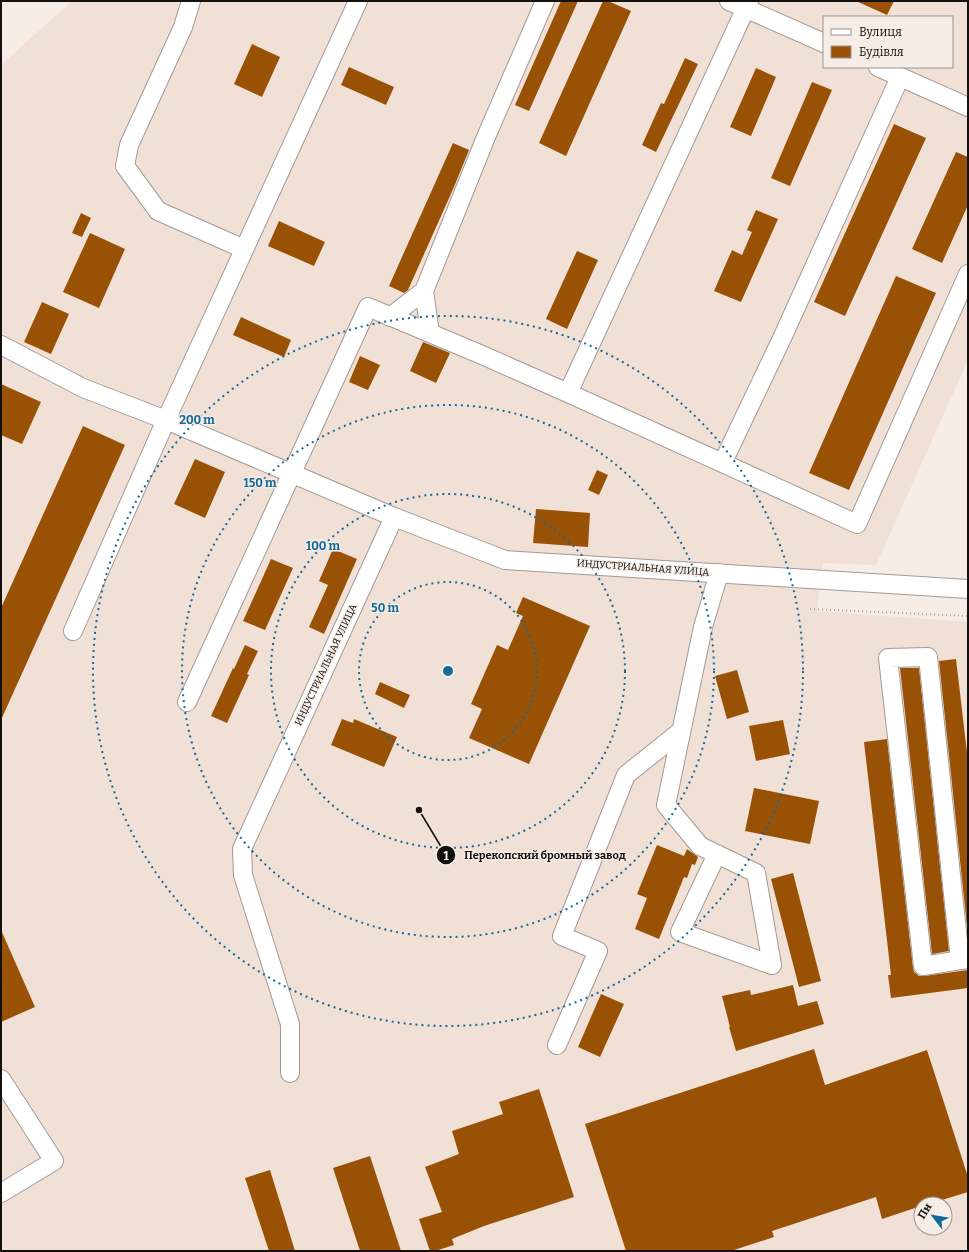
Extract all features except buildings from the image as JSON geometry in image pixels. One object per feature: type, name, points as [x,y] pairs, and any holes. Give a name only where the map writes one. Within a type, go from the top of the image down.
[{"type":"street","points":[[191,1],[183,27],[129,144],[125,166],[158,211],[244,250]]},
{"type":"street","points":[[73,631],[166,420],[358,1]]},
{"type":"street","points":[[430,333],[424,291],[486,137],[545,1]]},
{"type":"street","points":[[729,1],[747,5],[823,43]]},
{"type":"street","points":[[568,393],[747,5]]},
{"type":"street","points":[[880,68],[968,107]]},
{"type":"street","points":[[723,462],[783,336],[900,77]]},
{"type":"street","points":[[187,702],[368,307],[568,393],[857,524],[968,274]]},
{"type":"street","points":[[390,317],[424,291]]},
{"type":"street","points":[[1,345],[83,388],[166,420],[394,517]]},
{"type":"street","name":"ИНДУСТРИАЛЬНАЯ УЛИЦА","points":[[290,1073],[290,1024],[243,875],[242,849],[394,517],[504,560],[968,589]]},
{"type":"street","points":[[717,854],[680,932],[772,965],[756,873],[717,854],[700,846],[666,805],[703,627],[719,573]]},
{"type":"street","points":[[928,657],[964,959],[923,966],[888,658],[928,657]]},
{"type":"street","points":[[557,1045],[598,951],[562,936],[626,775],[681,731]]},
{"type":"street","points":[[1,1079],[54,1161],[1,1193]]},
{"type":"path","points":[[810,609],[968,616]]},
{"type":"shaded area","points":[[72,1],[968,1],[968,360],[876,565],[823,563],[817,611],[968,622],[968,1251],[1,1251],[1,65]]},
{"type":"place","name":"Перекопский бромный завод","points":[[419,810]]}]
